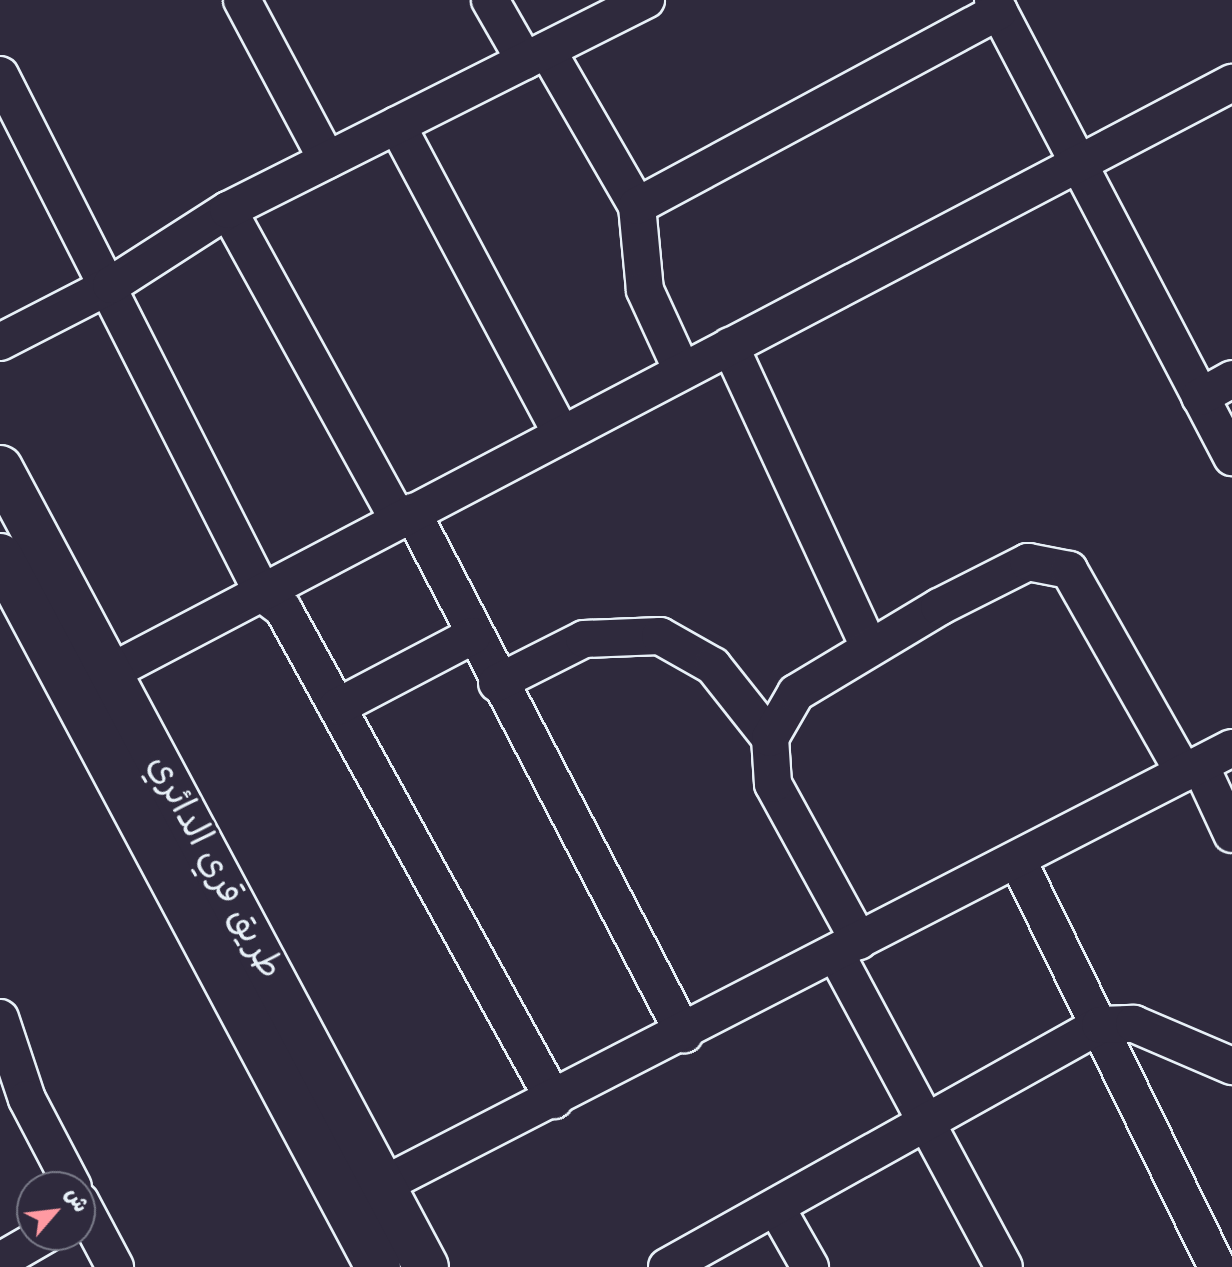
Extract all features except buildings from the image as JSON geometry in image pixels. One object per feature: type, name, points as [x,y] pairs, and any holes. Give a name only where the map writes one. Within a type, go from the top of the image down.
[{"type":"highway","name":"طريق قري الدائري","points":[[0,468],[426,1267]]},
{"type":"highway","name":"طريق قري الدائري","points":[[0,556],[135,816],[378,1267]]},
{"type":"highway","points":[[135,816],[174,796]]},
{"type":"street","points":[[242,0],[327,160]]},
{"type":"street","points":[[490,0],[536,55],[637,206],[645,290],[682,371]]},
{"type":"street","points":[[0,342],[111,285],[228,210],[646,0]]},
{"type":"street","points":[[637,206],[996,5],[1232,457]]},
{"type":"street","points":[[0,75],[111,285],[263,594],[283,609],[554,1100]]},
{"type":"street","points":[[109,673],[1232,83]]},
{"type":"street","points":[[397,125],[562,435]]},
{"type":"street","points":[[228,210],[472,636],[684,1034]]},
{"type":"street","points":[[730,346],[869,647]]},
{"type":"street","points":[[1200,397],[1232,379]]},
{"type":"street","points":[[1004,1267],[923,1126],[848,948],[773,784],[770,738],[796,693],[869,647],[1028,562],[1061,565],[1076,578],[1232,834]]},
{"type":"street","points":[[337,707],[472,636]]},
{"type":"street","points":[[497,683],[584,639],[660,636],[713,666],[770,738]]},
{"type":"street","points":[[383,1185],[684,1034],[1232,748]]},
{"type":"street","points":[[1017,859],[1217,1267]]},
{"type":"street","points":[[0,1018],[27,1099],[64,1171]]},
{"type":"street","points":[[667,1267],[777,1209],[1100,1025],[1134,1024],[1232,1066]]},
{"type":"street","points":[[777,1209],[810,1267]]},
{"type":"street","points":[[96,1232],[115,1267]]}]
